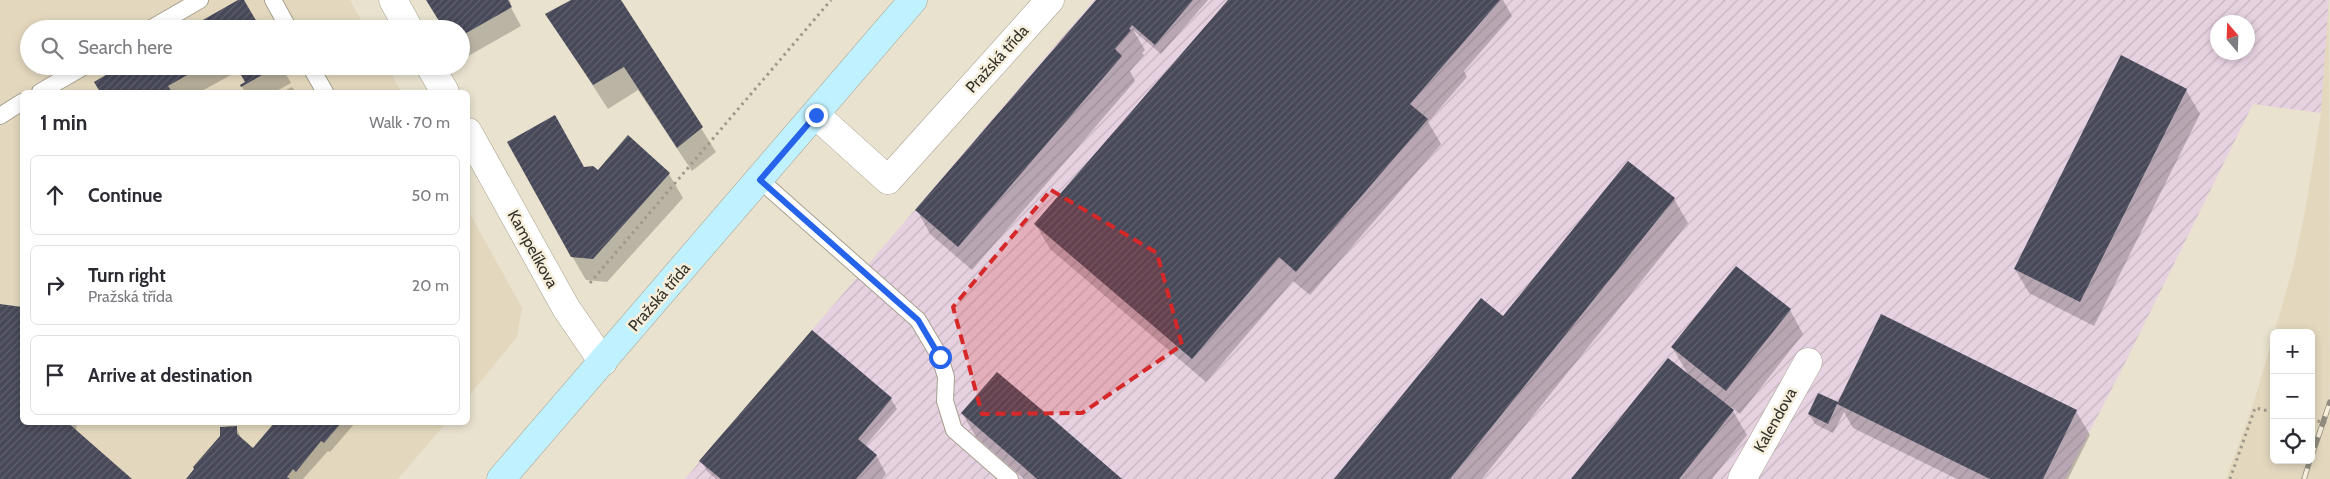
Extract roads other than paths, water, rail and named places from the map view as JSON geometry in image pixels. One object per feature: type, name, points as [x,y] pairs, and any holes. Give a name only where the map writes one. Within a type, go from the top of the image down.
[{"type":"street","points":[[393,0],[404,20]]},
{"type":"street","name":"Pražská třída","points":[[501,479],[913,0]]},
{"type":"street","name":"Pražská třída","points":[[816,115],[888,180],[1050,0]]},
{"type":"street","points":[[435,75],[444,90]]},
{"type":"street","name":"Kampelíkova","points":[[470,136],[566,308],[603,362]]},
{"type":"street","name":"Kalendova","points":[[1742,479],[1808,362]]},
{"type":"lane","points":[[166,20],[200,0]]},
{"type":"lane","points":[[273,0],[284,20]]},
{"type":"lane","points":[[43,90],[69,75]]},
{"type":"lane","points":[[315,75],[324,90]]},
{"type":"lane","points":[[0,116],[20,103]]},
{"type":"lane","points":[[760,180],[918,320],[940,357],[946,377],[945,401],[954,430],[1010,479]]},
{"type":"railway","points":[[2315,446],[2330,402]]},
{"type":"railway","points":[[2304,479],[2309,464]]}]
